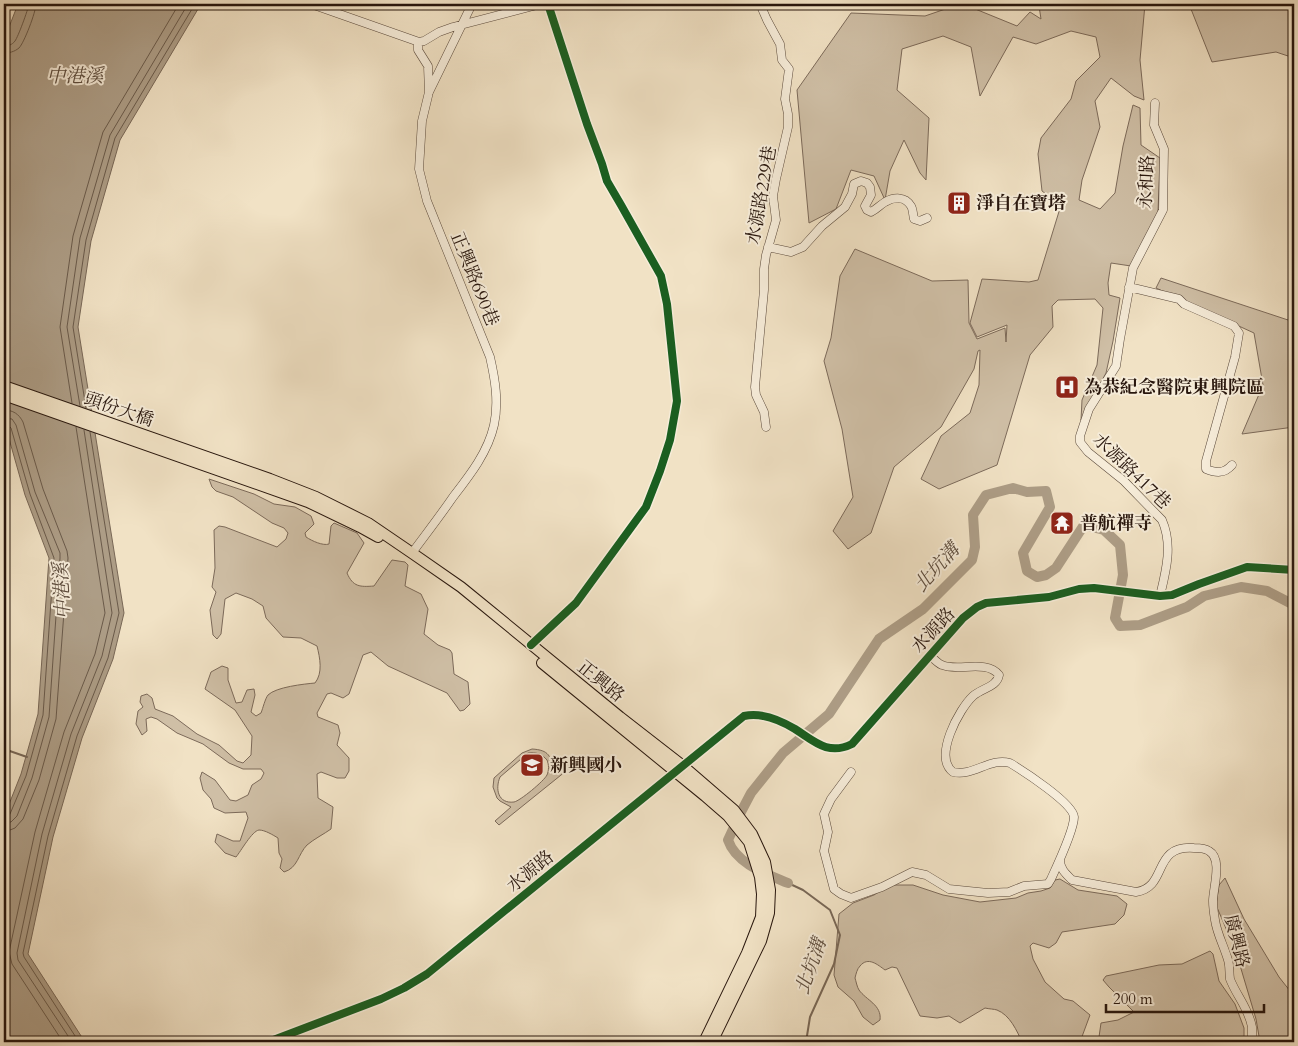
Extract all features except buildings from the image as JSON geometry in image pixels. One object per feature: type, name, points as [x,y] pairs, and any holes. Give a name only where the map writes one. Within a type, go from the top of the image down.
[{"type":"main road","name":"頭份大橋","points":[[4,386],[223,467]]},
{"type":"main road","name":"頭份大橋","points":[[4,395],[223,467]]},
{"type":"main road","name":"正興路","points":[[223,467],[270,479],[316,498],[368,523],[412,553],[460,588],[620,717],[752,834],[765,862],[761,917],[743,961],[704,1042]]},
{"type":"main road","name":"正興路","points":[[223,467],[360,526],[412,559],[680,769]]},
{"type":"main road","name":"正興路","points":[[712,1042],[761,941],[769,914],[770,890],[753,856],[741,825]]},
{"type":"street","points":[[311,4],[419,42],[439,32],[541,4]]},
{"type":"street","name":"正興路690巷","points":[[412,553],[474,470],[488,445],[494,425],[496,409],[496,383],[490,357],[427,201],[419,169],[422,121],[430,92],[472,4]]},
{"type":"street","name":"水源路229巷","points":[[760,4],[780,44],[782,60],[789,69],[785,99],[788,127],[773,196],[776,220],[764,269],[764,290],[755,387],[756,396],[764,412],[766,427]]},
{"type":"street","points":[[419,42],[418,50],[428,66],[430,92]]},
{"type":"street","name":"永和路","points":[[1129,287],[1133,268],[1163,210],[1164,150],[1154,124],[1155,103]]},
{"type":"street","points":[[768,247],[791,252],[803,248],[822,226],[845,207],[852,194],[854,184],[861,181],[870,187],[871,195],[865,206],[867,210],[871,212],[884,202],[895,198],[904,199],[911,206],[914,218],[920,221],[927,218]]},
{"type":"street","points":[[1129,287],[1178,299],[1184,304],[1234,326],[1239,333],[1235,357],[1206,461],[1206,469],[1216,473],[1227,470],[1232,465]]},
{"type":"street","name":"水源路417巷","points":[[1129,287],[1116,366],[1089,409],[1080,436],[1080,442],[1088,452],[1124,481],[1162,520],[1166,528],[1168,553],[1160,596]]},
{"type":"street","points":[[1160,596],[1172,595],[1247,568],[1294,570]]},
{"type":"street","name":"水源路","points":[[268,1042],[381,999],[427,974],[744,716],[751,714],[762,715],[778,720],[821,746],[839,748],[852,744],[962,618],[976,607],[986,603],[1049,597],[1079,589],[1094,588],[1160,596]]},
{"type":"street","points":[[851,772],[830,799],[824,814],[828,832],[824,851],[837,891],[851,898],[882,887],[912,872],[926,875],[949,889],[988,893],[1009,892],[1024,886],[1048,884],[1070,834],[1074,816],[1072,810],[1050,791],[1010,763],[1003,761],[960,773],[953,772],[947,765],[946,756],[950,732],[963,708],[973,696],[994,684],[998,680],[999,675],[990,668],[943,666],[930,655]]},
{"type":"street","name":"廣興路","points":[[1060,858],[1060,866],[1072,880],[1136,892],[1142,891],[1154,883],[1165,858],[1174,851],[1185,848],[1209,851],[1215,860],[1216,867],[1213,900],[1217,931],[1229,963],[1230,977],[1250,1018],[1252,1042]]},
{"type":"shaded area","points":[[960,4],[1017,26],[1030,12],[1041,19],[1037,4],[1145,4],[1140,60],[1144,100],[1134,96],[1111,78],[1095,101],[1100,127],[1082,180],[1079,200],[1100,209],[1115,193],[1123,146],[1133,105],[1140,108],[1141,145],[1160,158],[1158,212],[1131,266],[1111,263],[1108,283],[1109,295],[1120,298],[1113,341],[1106,373],[1081,420],[1082,400],[1097,365],[1103,308],[1095,299],[1058,300],[1052,306],[1053,327],[1030,355],[997,465],[939,489],[921,479],[941,436],[970,413],[979,385],[980,350],[978,351],[974,369],[941,427],[894,467],[871,533],[848,549],[833,531],[853,497],[842,429],[824,361],[831,338],[840,276],[855,249],[932,281],[968,280],[969,323],[977,339],[1005,328],[1006,342],[1007,325],[977,337],[970,323],[982,279],[1029,282],[1038,280],[1061,205],[1042,191],[1038,154],[1041,138],[1071,99],[1076,81],[1100,57],[1096,37],[1071,31],[1036,44],[1013,37],[980,96],[971,47],[943,36],[902,49],[897,90],[929,118],[926,180],[920,173],[904,140],[890,171],[885,200],[874,176],[851,170],[836,209],[809,223],[797,90],[851,13],[925,16]]},
{"type":"shaded area","points":[[1189,4],[1294,4],[1294,58],[1276,52],[1212,62]]},
{"type":"shaded area","points":[[1161,278],[1288,320],[1294,299],[1294,427],[1242,434],[1263,385],[1254,333],[1156,288]]},
{"type":"shaded area","points":[[209,479],[254,494],[274,504],[295,507],[311,516],[314,524],[305,533],[306,537],[317,543],[329,544],[331,526],[334,523],[357,533],[364,543],[347,573],[354,584],[374,586],[392,560],[405,562],[408,565],[405,586],[421,594],[428,609],[424,634],[438,645],[450,650],[454,674],[468,682],[470,704],[460,711],[447,693],[388,666],[371,652],[363,655],[349,694],[343,698],[331,693],[327,694],[317,713],[318,717],[338,725],[340,733],[337,745],[349,758],[349,771],[345,778],[337,778],[321,772],[317,774],[318,798],[333,807],[331,829],[307,845],[295,864],[284,872],[280,868],[282,859],[279,853],[278,838],[266,832],[256,831],[236,857],[225,853],[215,842],[217,834],[233,841],[240,841],[248,818],[246,812],[225,813],[214,808],[211,799],[203,790],[200,778],[202,772],[215,780],[230,800],[236,801],[248,795],[252,785],[261,779],[264,773],[261,769],[243,769],[229,763],[203,744],[177,733],[157,719],[151,717],[146,719],[147,731],[142,735],[136,724],[138,711],[143,707],[140,702],[141,696],[147,694],[152,698],[155,709],[173,716],[197,734],[219,745],[237,761],[243,763],[251,755],[252,736],[235,710],[205,689],[211,672],[222,666],[228,668],[228,680],[236,703],[242,702],[247,690],[254,689],[255,695],[251,712],[256,716],[261,713],[268,695],[272,692],[290,686],[315,683],[318,679],[320,660],[317,646],[301,638],[283,637],[266,618],[263,606],[252,599],[236,593],[225,599],[221,634],[217,639],[213,635],[210,610],[216,592],[212,587],[215,568],[214,530],[219,526],[225,527],[277,547],[286,539],[288,533],[284,528],[272,523],[233,497],[216,491]]},
{"type":"shaded area","points":[[532,749],[546,752],[552,762],[554,772],[565,762],[571,767],[499,825],[495,821],[511,807],[497,798],[493,787],[494,778],[522,753]],"holes":[[[528,753],[536,753],[547,760],[547,775],[537,786],[517,801],[504,801],[498,791],[500,777]]]},
{"type":"shaded area","points":[[1225,878],[1244,919],[1279,977],[1294,996],[1294,1042],[1260,1042],[1256,1019],[1236,952],[1216,905],[1219,885]]},
{"type":"shaded area","points":[[1060,879],[1078,890],[1117,896],[1127,904],[1124,915],[1115,924],[1062,932],[1056,943],[1049,948],[1033,943],[1030,946],[1033,959],[1045,982],[1064,999],[1073,1001],[1090,1015],[1080,1042],[1022,1042],[1009,1019],[1002,1012],[994,1009],[985,1008],[960,1023],[949,1016],[937,1018],[920,1016],[897,968],[892,967],[885,970],[876,964],[866,962],[857,970],[855,978],[859,990],[879,1010],[880,1020],[873,1025],[863,1017],[854,1001],[838,987],[834,975],[839,914],[853,903],[874,895],[889,885],[913,885],[943,895],[980,902],[1016,898],[1028,893],[1041,891],[1050,888],[1055,880]]},
{"type":"shaded area","points":[[1210,951],[1213,954],[1219,981],[1235,1004],[1244,1028],[1244,1042],[1100,1042],[1101,1023],[1118,1020],[1134,1012],[1103,980],[1106,976],[1159,965],[1182,964]]},
{"type":"water","name":"中港溪","points":[[18,4],[201,4],[120,140],[91,241],[78,327],[124,613],[113,659],[82,738],[53,837],[28,954],[85,1042],[4,1042],[4,817],[21,774],[38,714],[49,558],[25,495],[4,421],[4,40]]},
{"type":"waterway","name":"北坑溝","points":[[788,883],[753,867],[738,856],[732,848],[728,840],[741,812],[751,793],[783,753],[829,714],[879,639],[923,609],[972,560],[975,547],[973,515],[986,495],[1013,488],[1027,492],[1046,491],[1050,507],[1023,553],[1027,571],[1037,577],[1046,575],[1056,568],[1084,525],[1104,530],[1120,545],[1123,575],[1115,618],[1120,626],[1140,625],[1187,607],[1204,596],[1241,587],[1267,591],[1294,605]]},
{"type":"waterway","points":[[4,749],[27,757]]},
{"type":"waterway","name":"北坑溝","points":[[788,883],[803,890],[830,910],[840,935],[834,964],[810,1017],[806,1042]]},
{"type":"cycle path","points":[[531,645],[576,603],[646,507],[670,440],[677,401],[667,304],[661,276],[607,181],[548,4]]},
{"type":"cycle path","points":[[268,1042],[381,999],[427,974],[744,716],[757,715],[777,720],[828,748],[852,744],[963,618],[977,607],[986,603],[1049,597],[1079,589],[1094,588],[1160,596],[1172,595],[1247,567],[1294,570]]},
{"type":"place","name":"淨自在寶塔","points":[[959,203]]},
{"type":"place","name":"為恭紀念醫院東興院區","points":[[1067,387]]},
{"type":"place","name":"普航禪寺","points":[[1062,523]]},
{"type":"place","name":"新興國小","points":[[532,765]]}]
